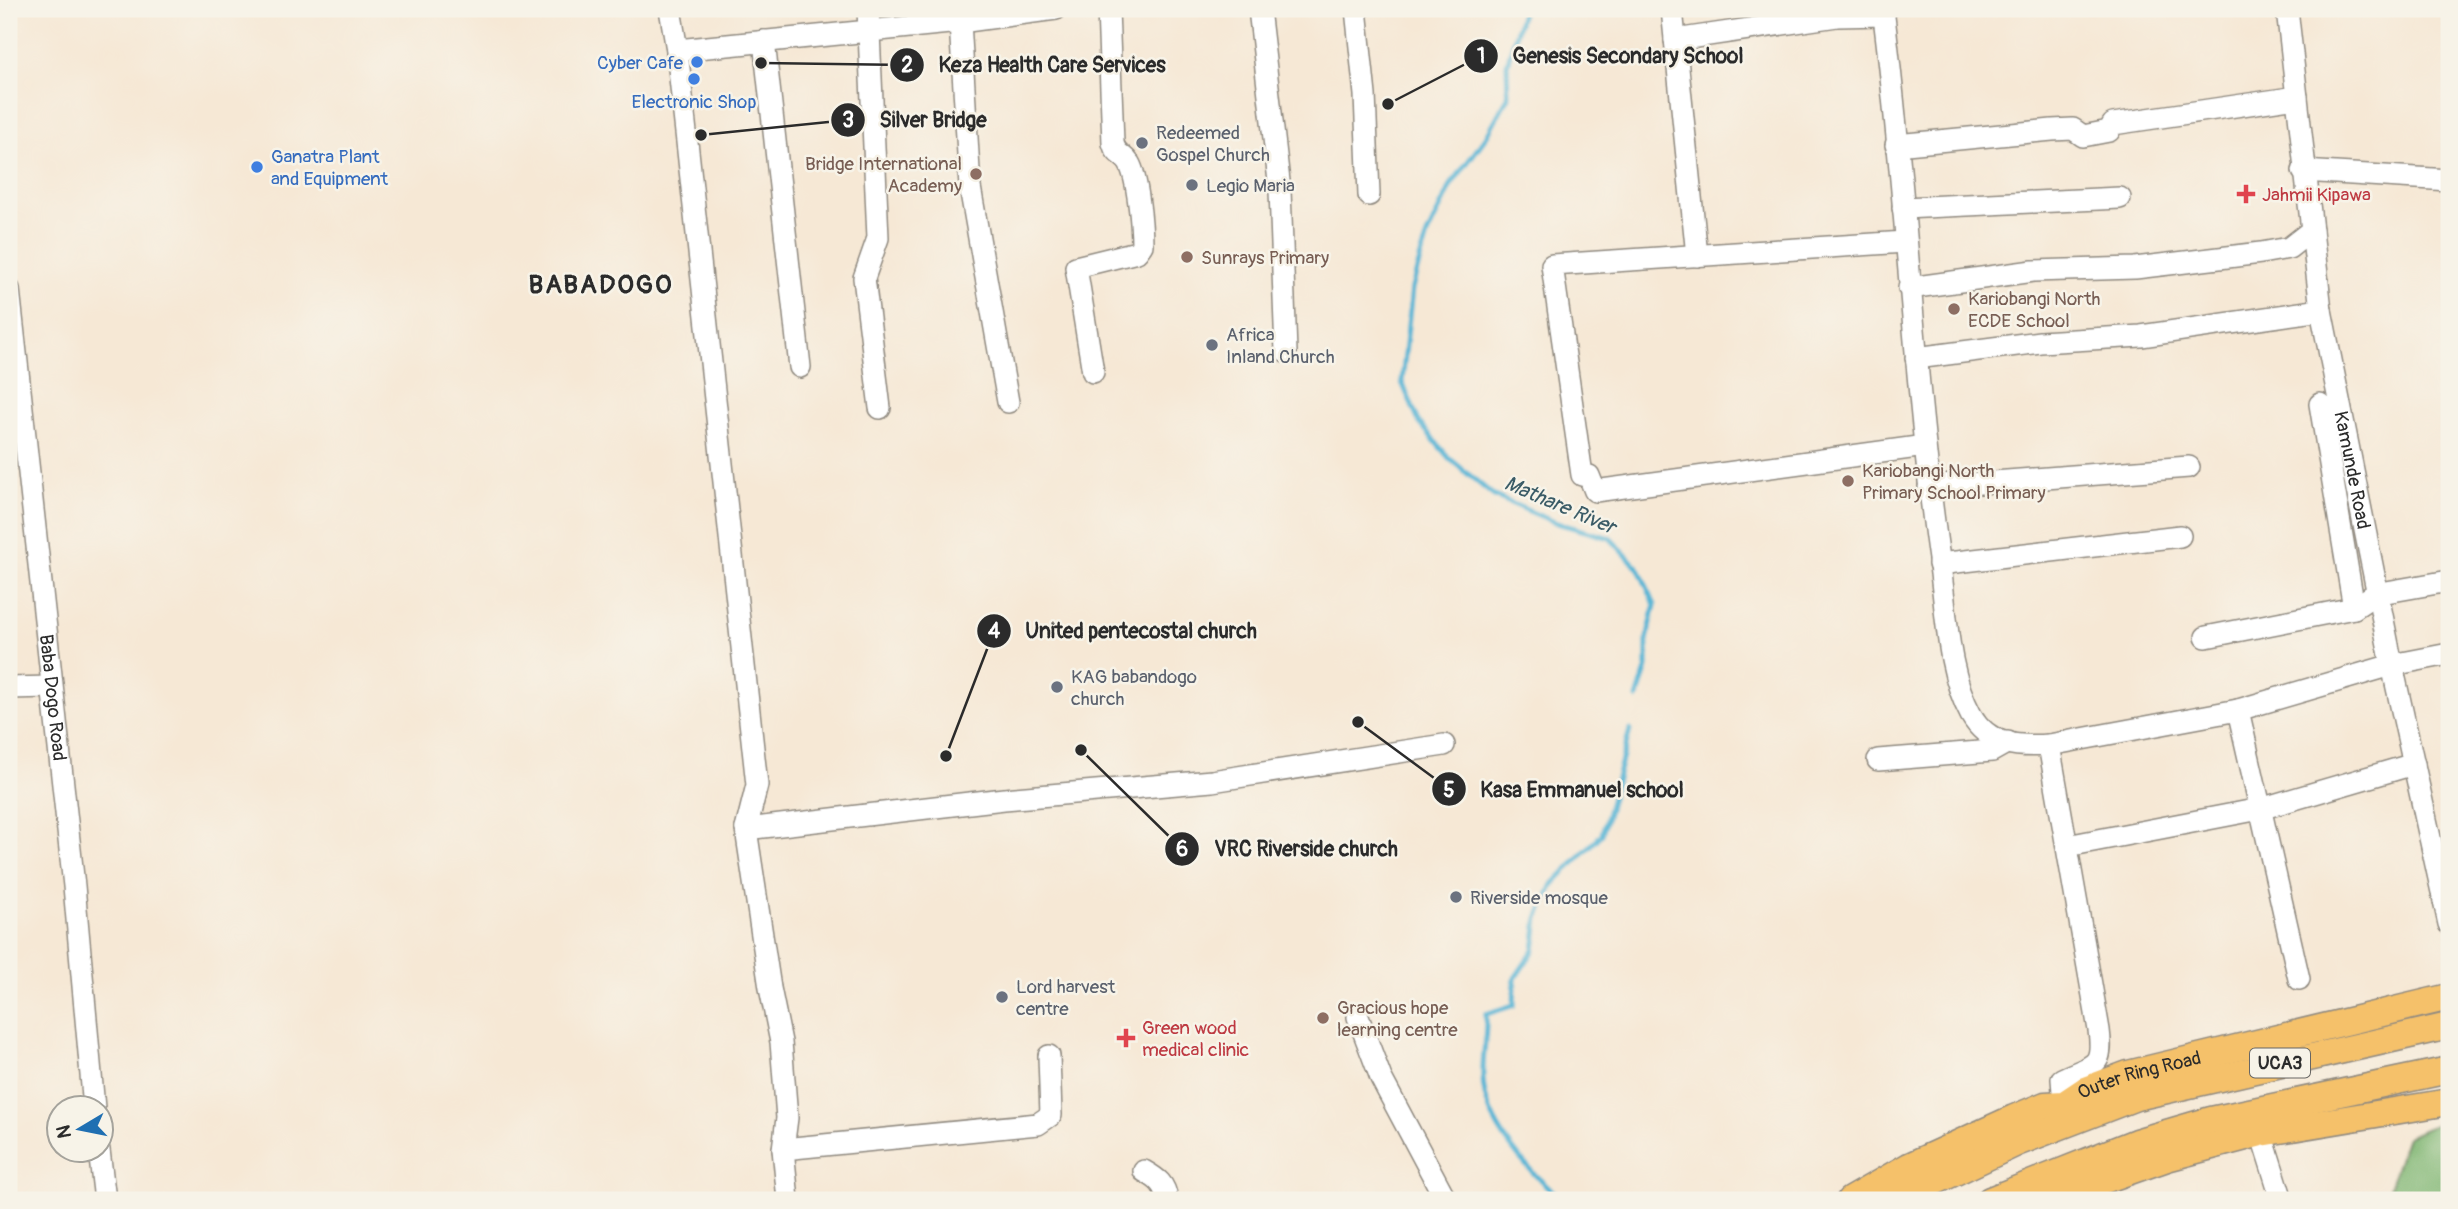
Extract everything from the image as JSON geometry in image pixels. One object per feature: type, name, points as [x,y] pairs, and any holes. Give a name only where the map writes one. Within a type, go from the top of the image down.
[{"type":"main road","name":"Outer Ring Road","points":[[1850,1200],[1909,1166],[2014,1118],[2045,1105],[2064,1104],[2085,1090],[2117,1078],[2191,1058],[2372,1018],[2449,997]]},
{"type":"main road","name":"Outer Ring Road","points":[[1896,1200],[2019,1142],[2124,1100],[2449,1026]]},
{"type":"main road","points":[[2124,1100],[2191,1058]]},
{"type":"main road","name":"UCA3","points":[[1990,1200],[2136,1142],[2211,1120],[2449,1070]]},
{"type":"main road","points":[[2046,1200],[2167,1158],[2261,1133],[2449,1102]]},
{"type":"street","points":[[670,9],[677,50],[757,786],[747,829],[769,988],[781,1042],[787,1118],[783,1149],[788,1200]]},
{"type":"street","points":[[868,9],[878,238],[864,278],[880,408]]},
{"type":"street","points":[[677,50],[960,22],[1056,9]]},
{"type":"street","points":[[1093,372],[1076,267],[1137,252],[1142,245],[1129,163],[1116,153],[1113,143],[1108,9]]},
{"type":"street","points":[[1259,9],[1280,190],[1286,352]]},
{"type":"street","points":[[1356,9],[1369,195]]},
{"type":"street","points":[[1672,9],[1697,256]]},
{"type":"street","name":"Kamunde Road","points":[[2287,9],[2303,171],[2321,310],[2392,665],[2449,924]]},
{"type":"street","points":[[1675,40],[1837,16],[1883,12],[1929,486],[1957,684],[1972,718],[1991,738],[2014,747],[2049,745],[2238,710],[2392,665],[2449,654]]},
{"type":"street","points":[[960,22],[970,187],[1008,402]]},
{"type":"street","points":[[764,41],[800,367]]},
{"type":"street","points":[[1896,145],[2052,130],[2073,129],[2083,136],[2109,131],[2113,124],[2297,97]]},
{"type":"street","points":[[2303,171],[2449,180]]},
{"type":"street","points":[[1903,208],[2120,198]]},
{"type":"street","points":[[1909,288],[2033,271],[2135,268],[2261,253],[2289,248],[2312,230]]},
{"type":"street","points":[[1905,242],[1552,265],[1582,475],[1589,475],[1595,491],[1925,446]]},
{"type":"street","name":"Baba Dogo Road","points":[[9,289],[74,886],[93,1094]]},
{"type":"street","points":[[1916,358],[2040,342],[2141,335],[2321,310]]},
{"type":"street","points":[[2320,404],[2354,608]]},
{"type":"street","points":[[1929,486],[2189,467]]},
{"type":"street","points":[[1940,564],[2180,536]]},
{"type":"street","points":[[2206,637],[2354,608],[2375,594],[2449,581]]},
{"type":"street","points":[[9,688],[51,687]]},
{"type":"street","points":[[2238,710],[2299,979]]},
{"type":"street","points":[[1878,760],[1992,751],[2009,742],[1991,738]]},
{"type":"street","points":[[747,829],[1004,799],[1212,781],[1444,745]]},
{"type":"street","points":[[2049,745],[2102,1053],[2094,1066],[2062,1080],[2064,1104]]},
{"type":"street","points":[[2067,846],[2260,809],[2414,764]]},
{"type":"street","points":[[1358,1017],[1381,1078],[1446,1200]]},
{"type":"street","points":[[783,1149],[1038,1124],[1051,1115],[1049,1056]]},
{"type":"street","points":[[2261,1133],[2282,1200]]},
{"type":"street","points":[[101,1164],[105,1200]]},
{"type":"street","points":[[1144,1171],[1159,1179],[1166,1189],[1167,1200]]},
{"type":"green space","points":[[2449,1118],[2449,1200],[2385,1200],[2407,1137]]},
{"type":"waterway","name":"Mathare River","points":[[1523,9],[1507,64],[1508,97],[1486,137],[1451,185],[1427,235],[1412,288],[1402,382],[1419,422],[1449,458],[1494,496],[1557,523],[1610,538],[1639,569],[1655,605],[1647,640],[1647,667],[1637,698]]},
{"type":"waterway","name":"Mathare River","points":[[1564,1200],[1524,1163],[1491,1113],[1483,1078],[1486,1014],[1514,1005],[1515,978],[1534,950],[1538,918],[1553,884],[1602,834],[1630,730]]},
{"type":"place","name":"Cyber Cafe","points":[[697,62]]},
{"type":"place","name":"Keza Health Care Services","points":[[761,63]]},
{"type":"place","name":"Electronic Shop","points":[[694,79]]},
{"type":"place","name":"Genesis Secondary School","points":[[1388,104]]},
{"type":"place","name":"Silver Bridge","points":[[701,135]]},
{"type":"place","name":"Redeemed Gospel Church","points":[[1142,143]]},
{"type":"place","name":"Ganatra Plant and Equipment","points":[[257,167]]},
{"type":"place","name":"Bridge International Academy","points":[[976,174]]},
{"type":"place","name":"Legio Maria","points":[[1192,185]]},
{"type":"place","name":"Jahmii Kipawa","points":[[2246,194]]},
{"type":"place","name":"Sunrays Primary","points":[[1187,257]]},
{"type":"place","name":"Kariobangi North ECDE School","points":[[1954,309]]},
{"type":"place","name":"Africa Inland Church","points":[[1212,345]]},
{"type":"place","name":"Kariobangi North Primary School Primary","points":[[1848,481]]},
{"type":"place","name":"KAG babandogo church","points":[[1057,687]]},
{"type":"place","name":"Kasa Emmanuel school","points":[[1358,722]]},
{"type":"place","name":"VRC Riverside church","points":[[1081,750]]},
{"type":"place","name":"United pentecostal church","points":[[946,756]]},
{"type":"place","name":"Riverside mosque","points":[[1456,897]]},
{"type":"place","name":"Lord harvest centre","points":[[1002,997]]},
{"type":"place","name":"Gracious hope learning centre","points":[[1323,1018]]},
{"type":"place","name":"Green wood medical clinic","points":[[1126,1038]]},
{"type":"district","name":"BABADOGO","points":[[601,284]]}]
